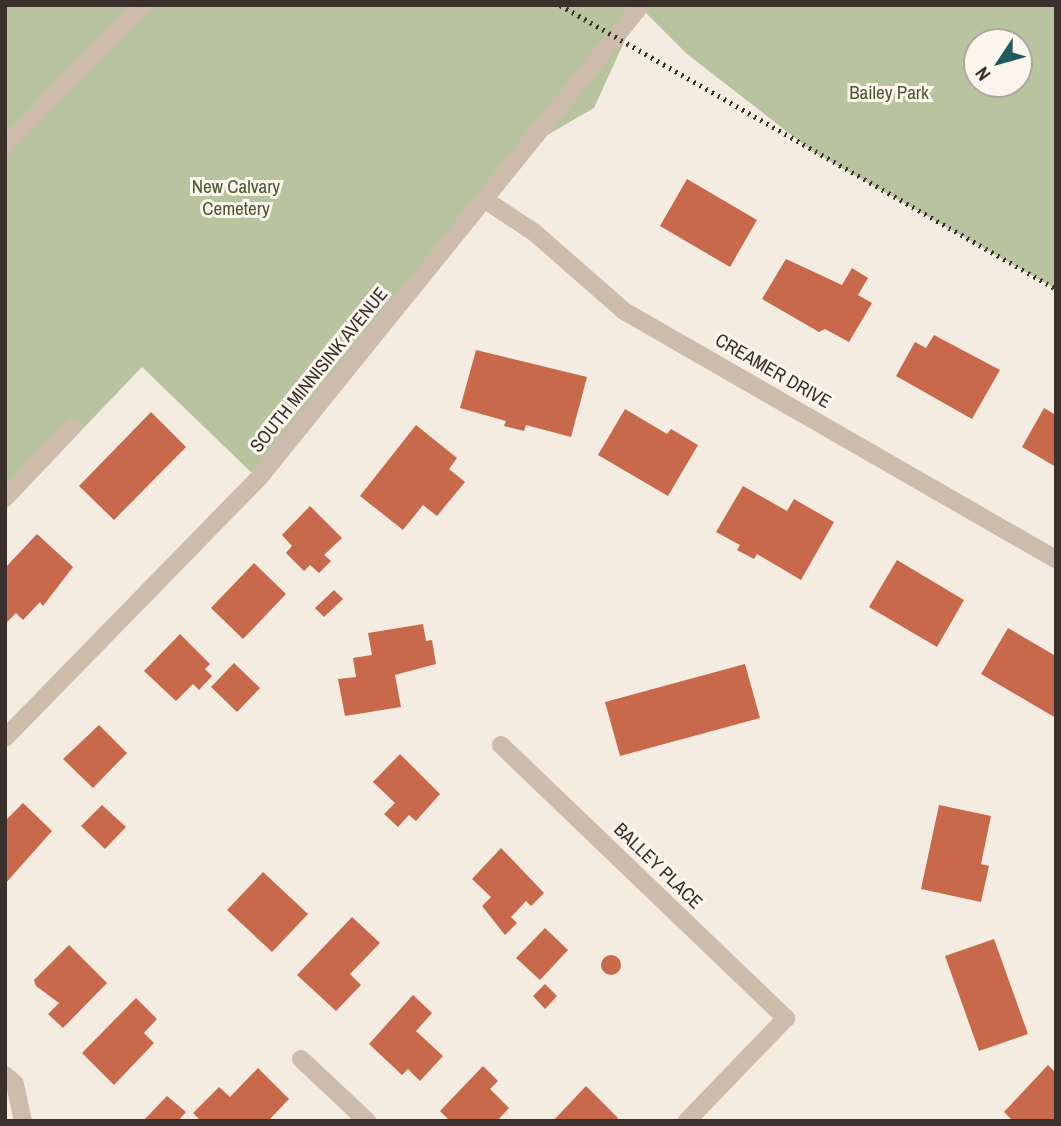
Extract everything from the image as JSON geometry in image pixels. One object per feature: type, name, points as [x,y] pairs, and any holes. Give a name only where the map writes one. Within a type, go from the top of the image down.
[{"type":"street","points":[[5,146],[143,5]]},
{"type":"street","name":"SOUTH MINNISINK AVENUE","points":[[5,738],[258,479],[641,5]]},
{"type":"street","name":"CREAMER DRIVE","points":[[484,198],[535,233],[624,311],[1056,559]]},
{"type":"street","points":[[5,498],[73,426]]},
{"type":"street","name":"BALLEY PLACE","points":[[501,745],[786,1017],[687,1121]]},
{"type":"street","points":[[301,1059],[367,1121]]},
{"type":"street","points":[[5,1075],[15,1084],[23,1121]]},
{"type":"green space","name":"New Calvary Cemetery","points":[[5,5],[1056,5],[1056,289],[812,151],[687,54],[640,7],[594,108],[525,148],[258,479],[142,367],[5,510]]},
{"type":"building","points":[[687,179],[757,220],[730,267],[660,226]]},
{"type":"building","points":[[786,259],[842,285],[852,268],[868,278],[858,295],[872,303],[849,342],[825,329],[819,332],[762,299]]},
{"type":"building","points":[[934,335],[1000,370],[972,419],[896,376],[915,342],[926,348]]},
{"type":"building","points":[[476,350],[587,377],[571,437],[526,425],[524,431],[504,426],[506,421],[460,408]]},
{"type":"building","points":[[1044,408],[1056,415],[1056,467],[1022,447]]},
{"type":"building","points":[[625,409],[667,434],[671,429],[698,445],[668,496],[598,455]]},
{"type":"building","points":[[151,412],[186,447],[114,520],[79,486]]},
{"type":"building","points":[[416,425],[457,458],[449,469],[465,482],[437,516],[423,505],[403,530],[360,496]]},
{"type":"building","points":[[743,486],[787,511],[794,499],[834,522],[801,580],[757,554],[754,559],[737,550],[740,545],[716,532]]},
{"type":"building","points":[[310,506],[342,538],[324,555],[331,561],[319,573],[310,565],[304,571],[286,553],[292,546],[282,535]]},
{"type":"building","points":[[37,534],[73,567],[43,606],[40,602],[23,620],[16,613],[5,624],[5,568]]},
{"type":"building","points":[[897,560],[964,600],[937,647],[869,607]]},
{"type":"building","points":[[254,563],[286,594],[243,639],[211,608]]},
{"type":"building","points":[[334,590],[343,599],[324,617],[315,608]]},
{"type":"building","points":[[423,624],[426,641],[432,640],[436,664],[395,675],[401,707],[345,716],[338,679],[356,677],[353,658],[372,655],[368,633]]},
{"type":"building","points":[[1008,628],[1054,655],[1056,652],[1056,718],[981,674]]},
{"type":"building","points":[[180,634],[210,664],[205,669],[212,676],[199,690],[193,684],[176,701],[144,671]]},
{"type":"building","points":[[234,663],[260,688],[237,712],[211,687]]},
{"type":"building","points":[[745,664],[760,718],[620,756],[605,702]]},
{"type":"building","points":[[99,725],[127,753],[93,788],[63,759]]},
{"type":"building","points":[[400,754],[440,794],[416,821],[409,815],[398,827],[384,814],[395,803],[373,782]]},
{"type":"building","points":[[23,803],[52,831],[5,884],[5,821]]},
{"type":"building","points":[[102,805],[126,827],[105,849],[81,826]]},
{"type":"building","points":[[939,805],[991,816],[981,864],[989,866],[981,902],[921,889]]},
{"type":"building","points":[[501,848],[544,893],[531,906],[526,901],[511,917],[517,923],[505,935],[482,906],[491,897],[472,879]]},
{"type":"building","points":[[263,872],[308,914],[272,952],[227,910]]},
{"type":"building","points":[[352,917],[380,943],[350,974],[361,985],[336,1011],[297,975]]},
{"type":"building","points":[[545,928],[568,950],[540,980],[516,958]]},
{"type":"building","points":[[994,939],[1028,1034],[979,1051],[945,956]]},
{"type":"building","points":[[69,945],[107,983],[63,1028],[48,1014],[59,1003],[36,986],[34,980]]},
{"type":"building","points":[[611,955],[618,958],[621,965],[618,972],[611,975],[604,972],[601,965],[604,958]]},
{"type":"building","points":[[545,984],[557,996],[545,1009],[533,996]]},
{"type":"building","points":[[413,995],[432,1013],[416,1031],[443,1056],[420,1081],[408,1069],[402,1075],[369,1044]]},
{"type":"building","points":[[136,998],[157,1019],[144,1033],[154,1043],[114,1085],[82,1053]]},
{"type":"building","points":[[1048,1065],[1056,1073],[1056,1121],[1013,1121],[1004,1112]]},
{"type":"building","points":[[483,1066],[498,1081],[490,1089],[509,1108],[497,1121],[450,1121],[440,1111]]},
{"type":"building","points":[[258,1068],[289,1099],[268,1121],[201,1121],[193,1113],[219,1087],[230,1097]]},
{"type":"building","points":[[586,1086],[618,1118],[615,1121],[553,1121]]},
{"type":"building","points":[[167,1096],[186,1112],[178,1121],[143,1121]]},
{"type":"railway","points":[[560,5],[1056,289]]},
{"type":"park label","name":"Bailey Park","points":[[889,93]]}]
